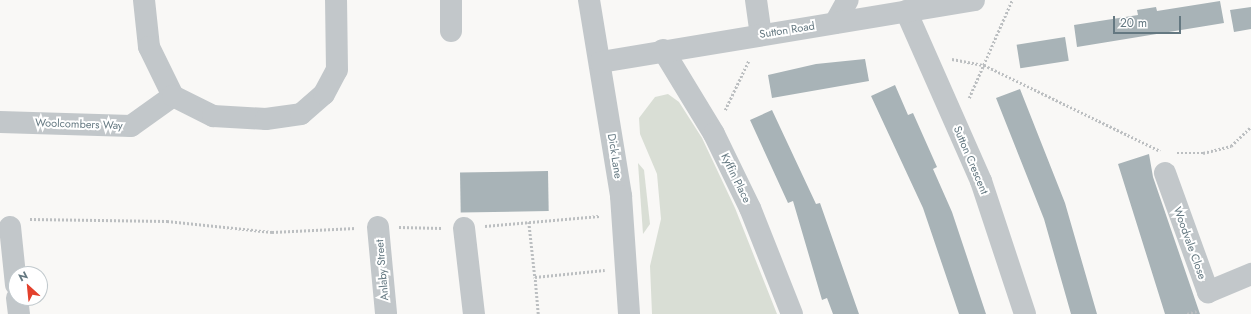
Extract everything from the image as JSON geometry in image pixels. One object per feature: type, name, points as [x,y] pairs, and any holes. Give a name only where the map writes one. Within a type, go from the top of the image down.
[{"type":"street","points":[[144,0],[149,48],[173,96],[213,116],[266,119],[301,114],[324,94],[337,70],[336,0]]},
{"type":"street","points":[[451,0],[451,31]]},
{"type":"street","name":"Dick Lane","points":[[589,0],[601,62],[622,214],[629,314]]},
{"type":"street","points":[[756,0],[761,34]]},
{"type":"street","points":[[835,23],[848,0]]},
{"type":"street","name":"Sutton Road","points":[[601,62],[663,50],[835,23],[952,2],[974,0]]},
{"type":"street","name":"Sutton Crescent","points":[[906,11],[956,126],[1007,251],[1025,314]]},
{"type":"street","name":"Kyffin Place","points":[[663,50],[714,134],[750,208],[792,314]]},
{"type":"street","name":"Woolcombers Way","points":[[0,122],[131,126],[173,96]]},
{"type":"street","name":"Woodvale Close","points":[[1166,160],[1208,292],[1251,274]]},
{"type":"street","points":[[10,227],[14,266]]},
{"type":"street","name":"Anlaby Street","points":[[378,227],[386,314]]},
{"type":"street","points":[[464,228],[474,314]]},
{"type":"path","points":[[956,126],[1012,0]]},
{"type":"path","points":[[714,134],[761,34]]},
{"type":"path","points":[[924,53],[984,64],[1166,160],[1231,146],[1251,126]]},
{"type":"path","points":[[10,227],[23,219],[167,221],[272,232],[378,227],[464,228],[622,214]]},
{"type":"path","points":[[529,222],[538,314]]},
{"type":"path","points":[[535,277],[626,268]]},
{"type":"shaded area","points":[[668,94],[679,102],[702,138],[735,208],[777,314],[652,314],[650,266],[661,219],[657,174],[640,134],[639,118],[655,97]]},
{"type":"shaded area","points":[[638,163],[644,170],[650,224],[643,234]]},
{"type":"building","points":[[1220,1],[1224,23],[1077,47],[1074,25],[1138,15],[1137,10],[1156,7],[1157,11]]},
{"type":"building","points":[[1251,7],[1251,29],[1234,32],[1230,10]]},
{"type":"building","points":[[1065,37],[1069,61],[1020,68],[1017,45]]},
{"type":"building","points":[[865,59],[869,81],[772,98],[768,75],[816,64]]},
{"type":"building","points":[[895,85],[908,115],[913,113],[937,167],[933,169],[952,212],[986,314],[959,314],[923,208],[871,96]]},
{"type":"building","points":[[1020,89],[1065,203],[1097,314],[1071,314],[1044,219],[996,98]]},
{"type":"building","points":[[772,110],[816,204],[820,203],[859,314],[833,314],[827,298],[822,300],[793,201],[788,203],[750,120]]},
{"type":"building","points":[[1149,154],[1153,177],[1200,314],[1165,314],[1118,164]]},
{"type":"building","points":[[548,171],[549,211],[461,213],[460,173]]}]
